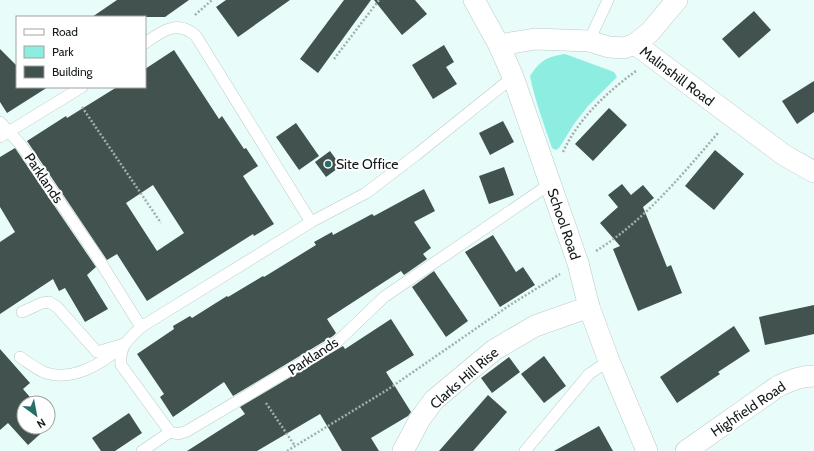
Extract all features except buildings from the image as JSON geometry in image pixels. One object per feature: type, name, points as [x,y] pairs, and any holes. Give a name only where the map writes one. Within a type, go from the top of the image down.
[{"type":"street","name":"School Road","points":[[474,0],[499,46],[513,77],[578,263],[589,307],[609,361],[647,451]]},
{"type":"street","points":[[635,44],[650,32],[677,0]]},
{"type":"street","name":"Malinshill Road","points":[[499,46],[535,39],[589,41],[610,47],[624,48],[635,44],[784,155],[814,172]]},
{"type":"street","name":"Clarks Hill Rise","points":[[403,451],[420,419],[434,400],[494,350],[535,326],[589,307]]},
{"type":"street","name":"Highfield Road","points":[[686,451],[777,387],[798,378],[814,376]]},
{"type":"lane","points":[[589,41],[608,0]]},
{"type":"lane","points":[[146,42],[160,32],[170,28],[181,27],[188,29],[196,36],[311,222]]},
{"type":"lane","points":[[20,357],[46,372],[60,375],[78,372],[104,362],[141,327],[311,222],[366,193],[513,77]]},
{"type":"lane","points":[[0,137],[77,90]]},
{"type":"lane","name":"Parklands","points":[[0,122],[11,131],[96,255],[141,327]]},
{"type":"lane","name":"Parklands","points":[[170,432],[178,434],[187,431],[337,342],[384,297],[550,184]]},
{"type":"lane","points":[[22,312],[42,303],[49,302],[57,307],[97,352],[124,344]]},
{"type":"lane","points":[[124,344],[120,355],[121,366],[170,432],[142,451]]},
{"type":"lane","points":[[525,451],[589,374],[609,361]]},
{"type":"path","points":[[181,27],[212,0]]},
{"type":"path","points":[[334,59],[379,0]]},
{"type":"path","points":[[550,184],[572,134],[590,111],[631,75],[654,59]]},
{"type":"path","points":[[77,90],[161,223]]},
{"type":"path","points":[[287,451],[387,390],[510,305],[614,239],[649,210],[731,117]]},
{"type":"path","points":[[258,390],[295,446]]},
{"type":"green space","points":[[565,54],[614,72],[617,77],[588,106],[574,124],[559,148],[556,150],[552,148],[530,76],[537,66],[544,60],[553,56]]},
{"type":"place","name":"Site Office","points":[[328,164]]}]
